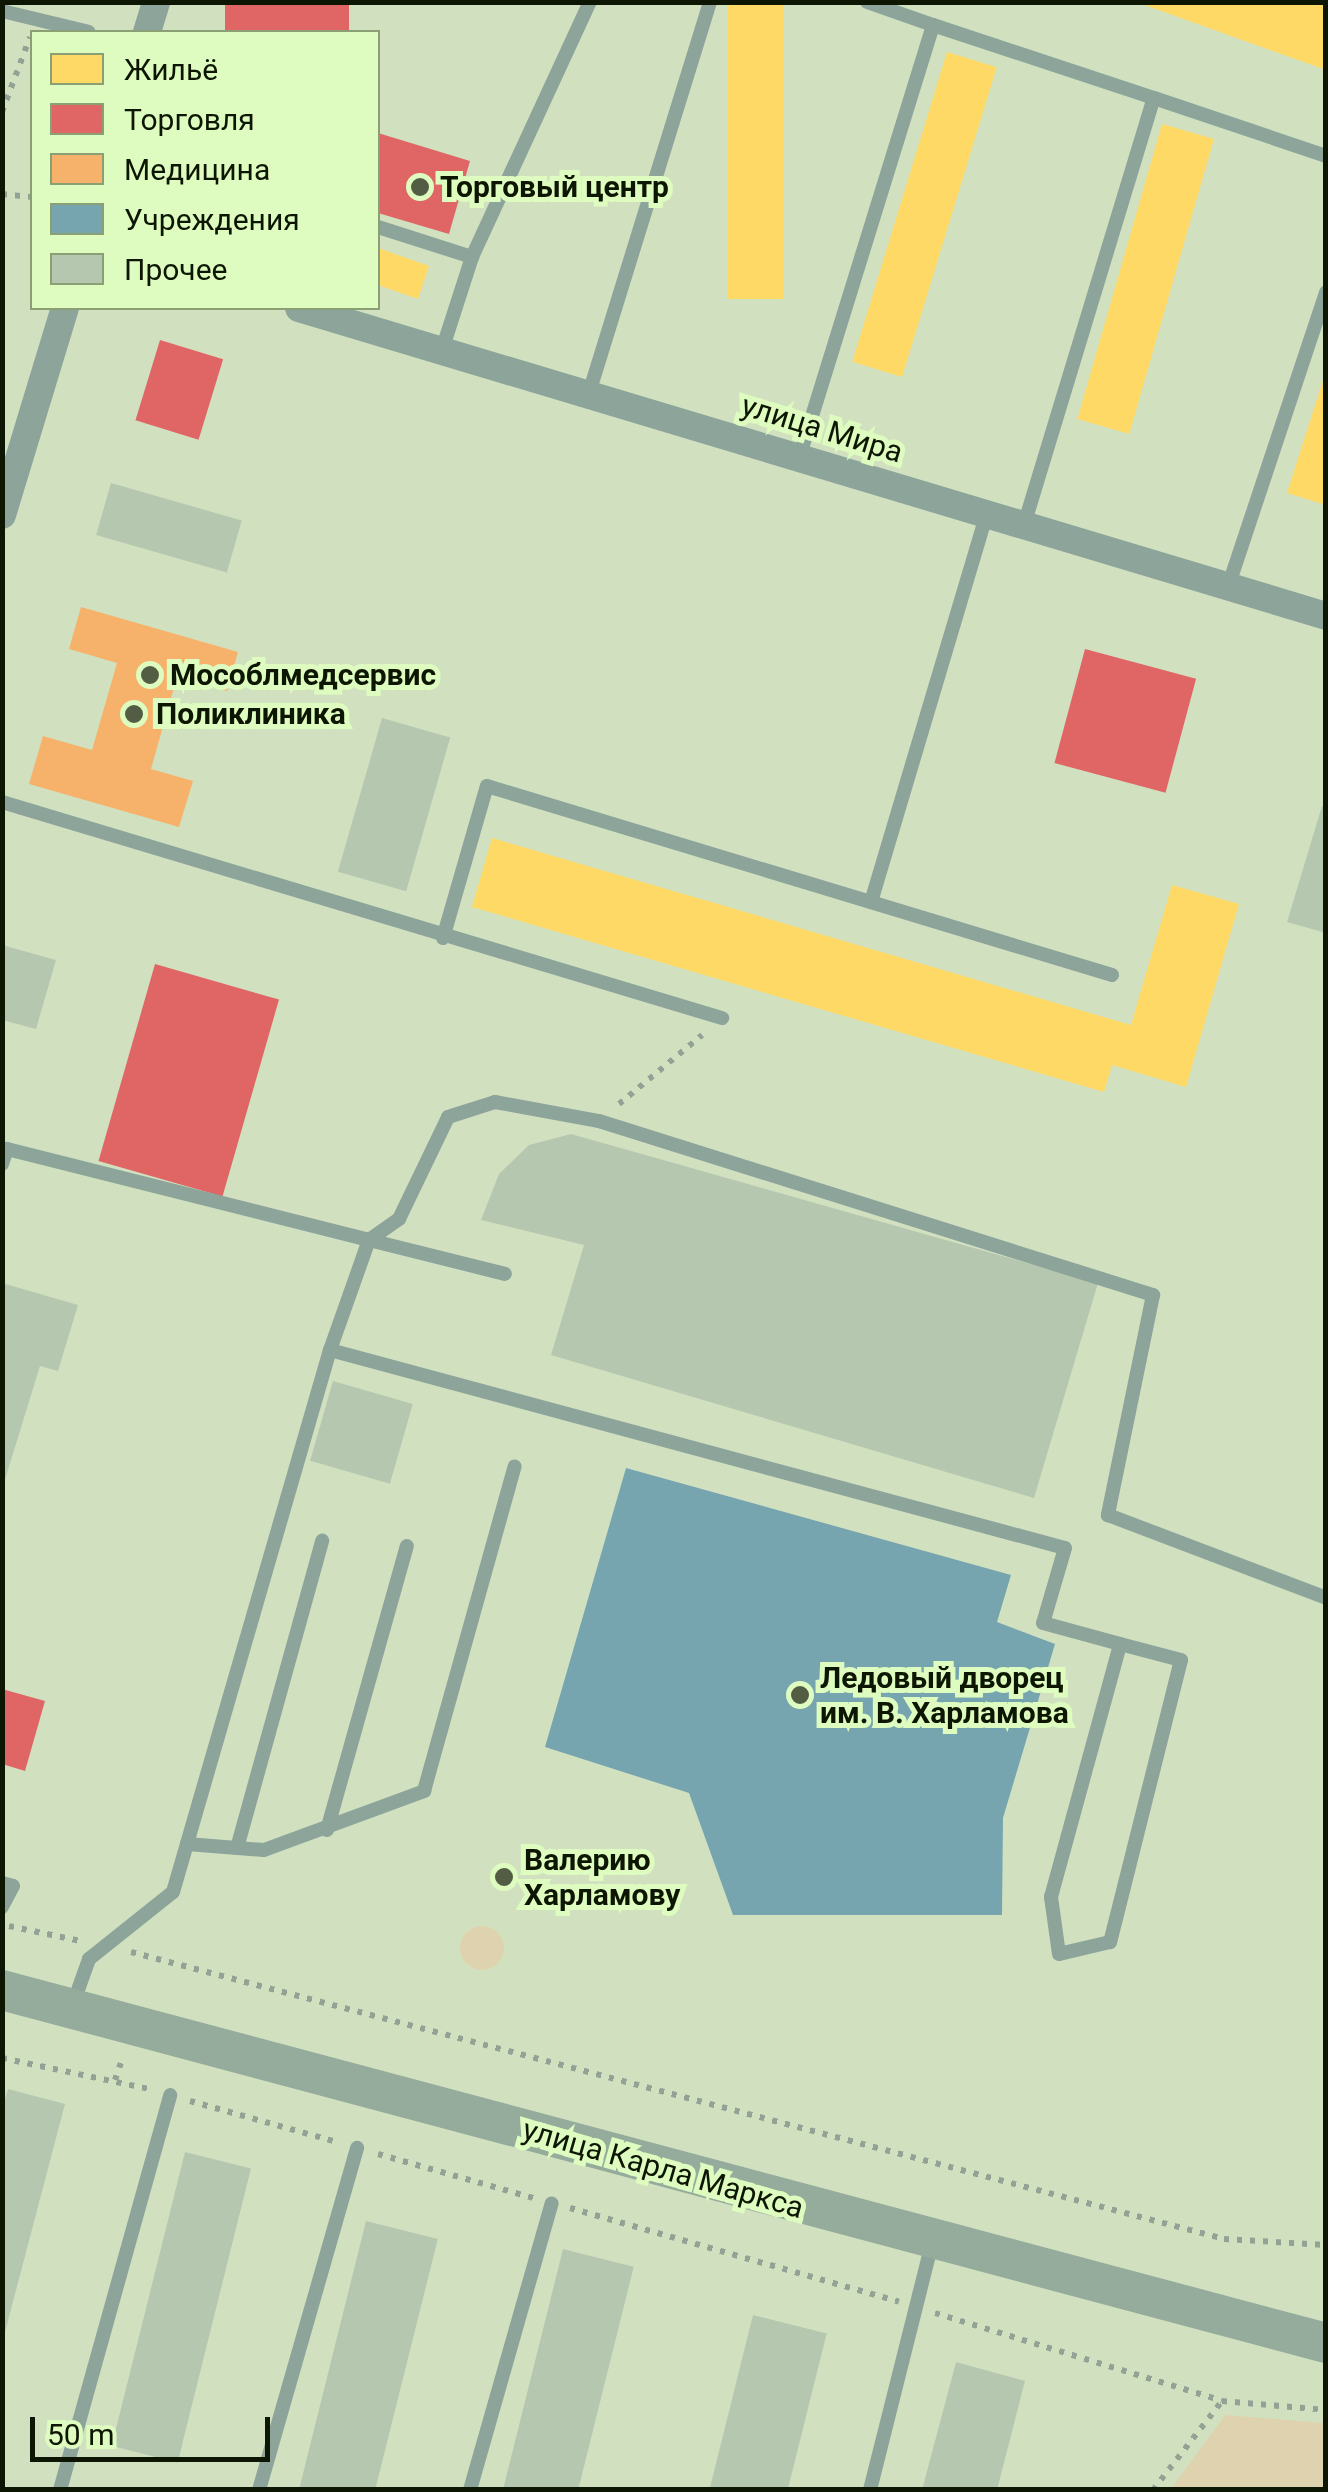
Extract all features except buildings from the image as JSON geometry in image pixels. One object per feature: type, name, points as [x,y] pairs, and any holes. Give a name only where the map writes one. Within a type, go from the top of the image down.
[{"type":"street","points":[[148,30],[156,2]]},
{"type":"street","points":[[2,515],[64,310]]},
{"type":"street","name":"улица Мира","points":[[306,310],[800,455],[1326,616]]},
{"type":"street","name":"улица Карла Маркса","points":[[2,1990],[932,2244],[1326,2344]]},
{"type":"lane","points":[[442,350],[472,257],[590,2]]},
{"type":"lane","points":[[589,393],[710,2]]},
{"type":"lane","points":[[867,2],[1326,156]]},
{"type":"lane","points":[[2,11],[79,30]]},
{"type":"lane","points":[[800,455],[933,25]]},
{"type":"lane","points":[[1024,524],[1154,98]]},
{"type":"lane","points":[[380,228],[472,257]]},
{"type":"lane","points":[[1228,587],[1326,292]]},
{"type":"lane","points":[[871,902],[988,513]]},
{"type":"lane","points":[[443,938],[487,786],[1112,976]]},
{"type":"lane","points":[[2,802],[443,938],[722,1018]]},
{"type":"lane","points":[[72,2010],[88,1959],[173,1892],[330,1350],[369,1240],[399,1219],[434,1135],[470,1104],[599,1121],[1153,1295],[1108,1516],[1326,1598]]},
{"type":"lane","points":[[2,1164],[8,1149],[505,1274]]},
{"type":"lane","points":[[330,1350],[1065,1548],[1043,1624],[1182,1660],[1110,1942],[1059,1954],[1051,1897],[1120,1644]]},
{"type":"lane","points":[[186,1844],[264,1850],[327,1830],[424,1791],[515,1466]]},
{"type":"lane","points":[[236,1848],[322,1541]]},
{"type":"lane","points":[[327,1830],[407,1546]]},
{"type":"lane","points":[[2,1883],[13,1886],[2,1906]]},
{"type":"lane","points":[[60,2490],[170,2095]]},
{"type":"lane","points":[[259,2490],[357,2148]]},
{"type":"lane","points":[[470,2490],[552,2203]]},
{"type":"lane","points":[[870,2490],[932,2244]]},
{"type":"path","points":[[33,30],[36,21]]},
{"type":"path","points":[[2,112],[30,37]]},
{"type":"path","points":[[2,194],[30,197]]},
{"type":"path","points":[[599,1121],[722,1018]]},
{"type":"path","points":[[2,1925],[105,1946],[1224,2239],[1326,2246]]},
{"type":"path","points":[[2,2058],[170,2095],[915,2306],[1222,2401],[1326,2410]]},
{"type":"path","points":[[1154,2490],[1222,2401]]},
{"type":"shaded area","points":[[482,1926],[498,1932],[504,1948],[498,1964],[482,1970],[466,1964],[460,1948],[466,1932]]},
{"type":"shaded area","points":[[1225,2415],[1325,2423],[1325,2489],[1171,2489]]},
{"type":"place","name":"Торговый центр","points":[[420,187]]},
{"type":"place","name":"Мособлмедсервис","points":[[150,675]]},
{"type":"place","name":"Поликлиника","points":[[134,714]]},
{"type":"place","name":"Ледовый дворец им. В. Харламова","points":[[800,1695]]},
{"type":"place","name":"Валерию Харламову","points":[[504,1877]]}]
